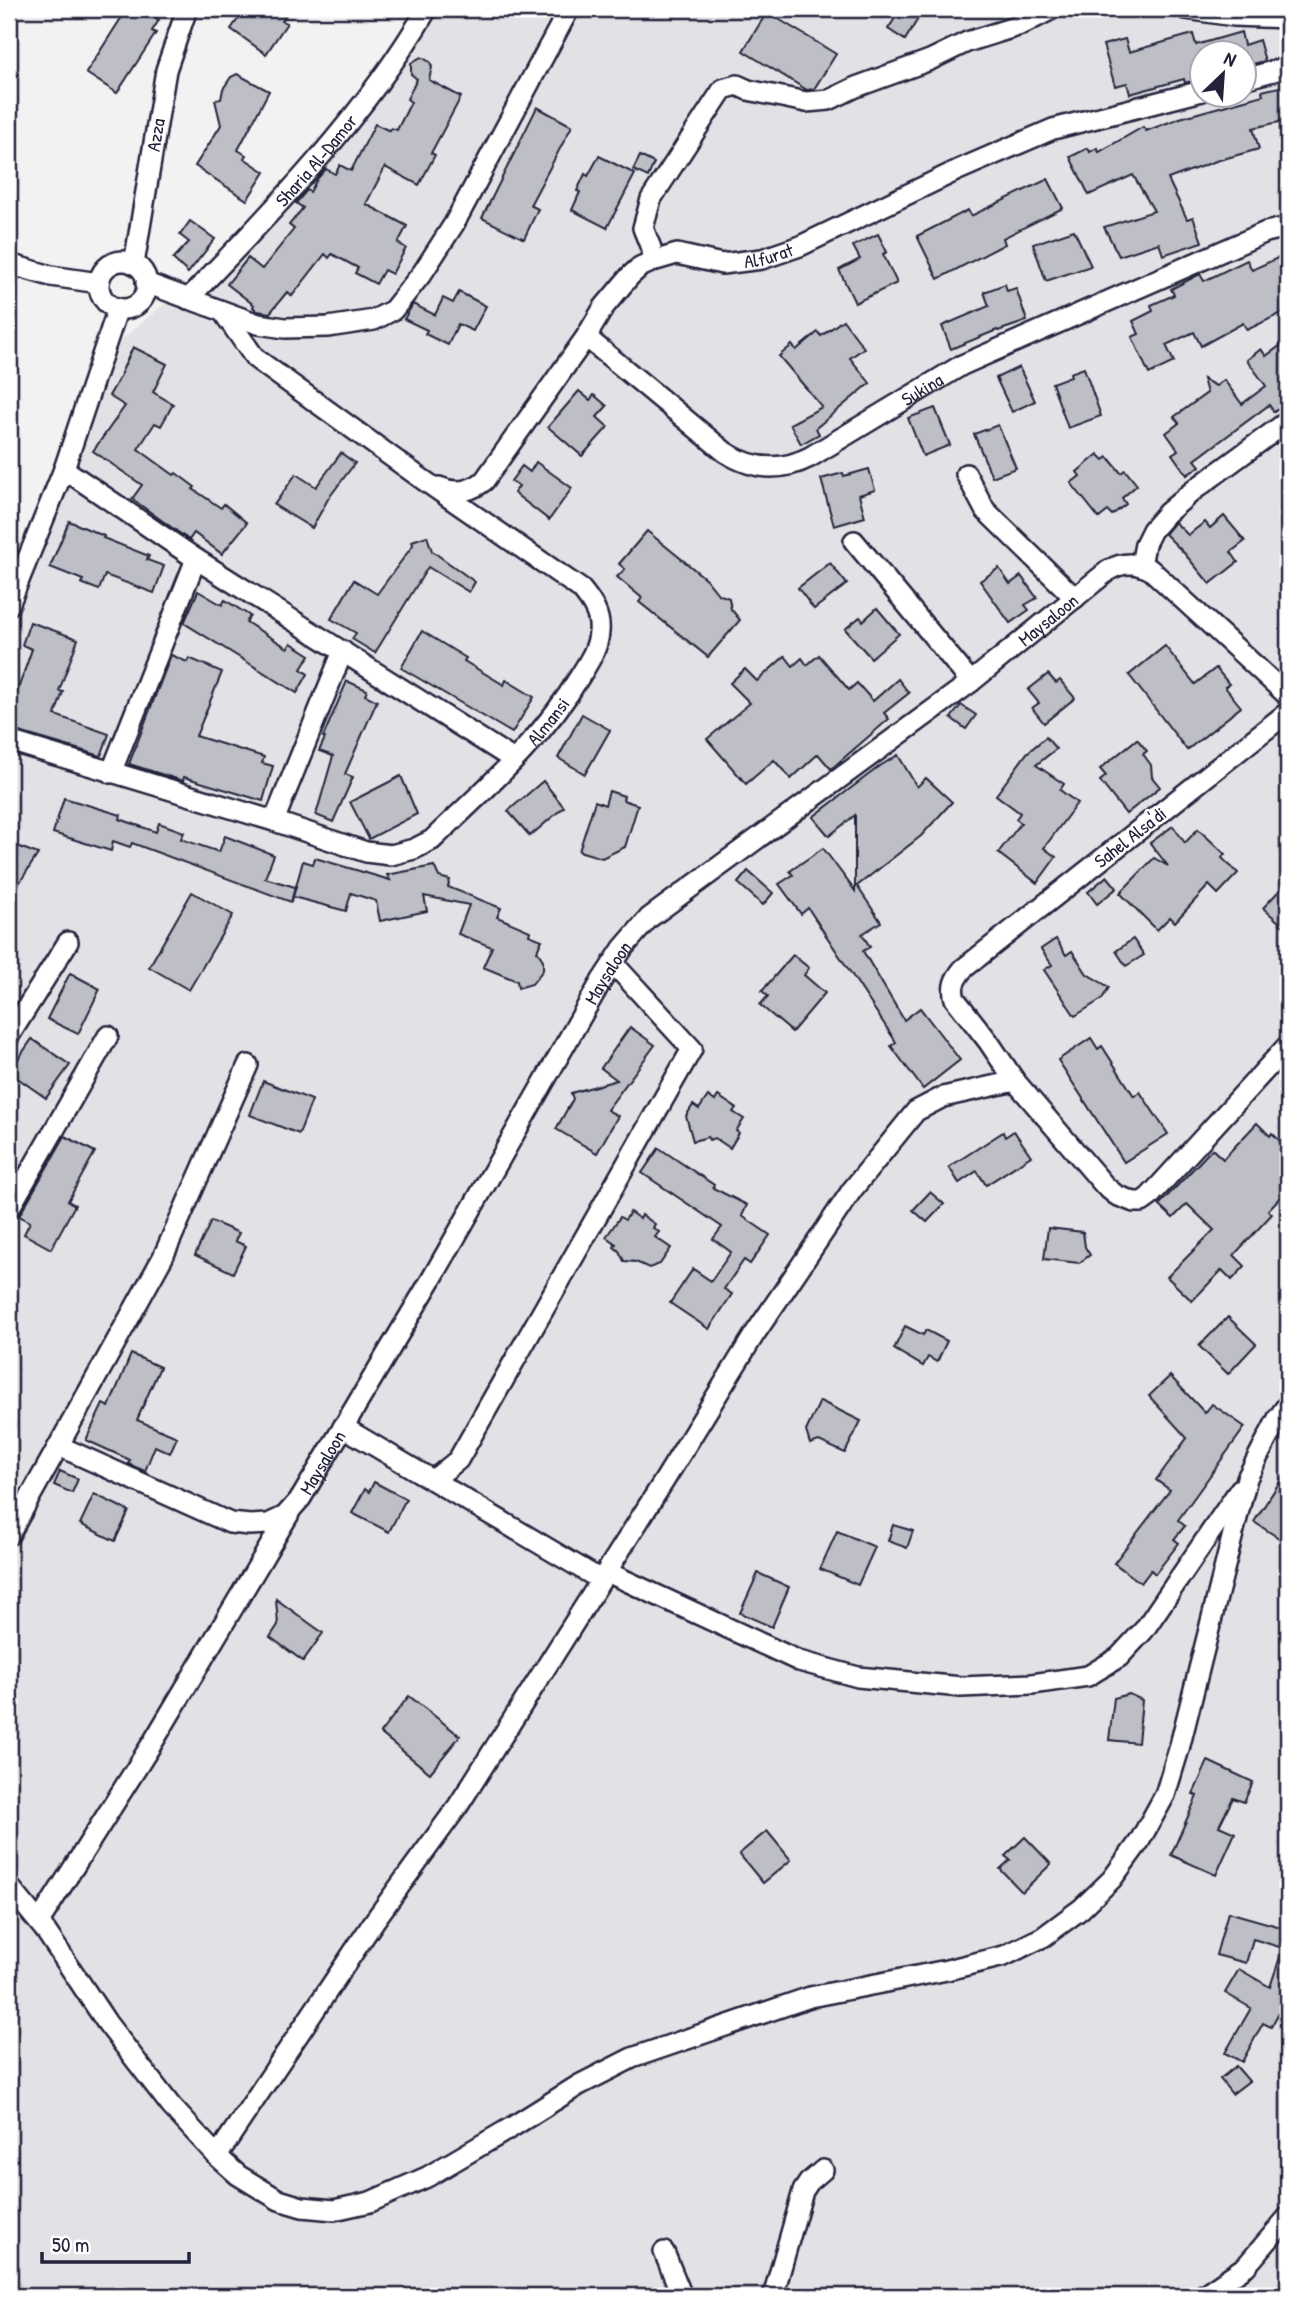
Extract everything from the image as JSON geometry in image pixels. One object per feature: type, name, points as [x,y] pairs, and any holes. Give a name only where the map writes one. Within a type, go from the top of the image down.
[{"type":"street","name":"Azza","points":[[134,264],[166,70],[187,9]]},
{"type":"street","name":"Sharia Al-Damor","points":[[188,299],[253,232],[341,132],[406,44],[427,9]]},
{"type":"street","points":[[146,282],[258,324],[285,328],[328,327],[374,320],[393,310],[423,272],[454,224],[569,9]]},
{"type":"street","points":[[653,261],[643,228],[651,199],[723,89],[737,85],[748,90],[806,102],[829,100],[856,87],[930,60],[967,42],[1021,25],[1052,9]]},
{"type":"street","points":[[1186,9],[1234,16],[1288,18]]},
{"type":"street","points":[[1258,75],[1288,67]]},
{"type":"street","name":"Alfurat","points":[[422,479],[454,492],[473,488],[484,481],[586,337],[594,321],[613,295],[640,267],[677,254],[722,264],[762,259],[800,246],[958,170],[1053,130],[1188,95]]},
{"type":"street","name":"Sukina","points":[[586,337],[725,452],[749,465],[776,468],[789,466],[810,457],[962,365],[1266,232],[1288,227]]},
{"type":"street","points":[[127,261],[140,268],[146,282],[146,290],[138,303],[131,307],[118,308],[108,304],[103,298],[99,283],[105,269],[111,264],[127,261]]},
{"type":"street","points":[[9,264],[51,276],[99,283]]},
{"type":"street","points":[[9,605],[64,469],[118,308]]},
{"type":"street","name":"Almansi","points":[[9,741],[274,821],[366,852],[391,855],[415,849],[432,840],[514,760],[562,707],[594,653],[600,632],[597,614],[592,601],[582,589],[422,479],[255,358],[223,312]]},
{"type":"street","points":[[1288,421],[1167,513],[1152,530],[1145,544],[1141,566],[1154,573],[1288,696]]},
{"type":"street","points":[[64,469],[196,559],[514,760]]},
{"type":"street","points":[[966,474],[985,510],[1074,598]]},
{"type":"street","points":[[854,541],[971,682]]},
{"type":"street","points":[[111,773],[196,559]]},
{"type":"street","name":"Maysaloon","points":[[59,1446],[230,1523],[268,1524],[292,1510],[438,1268],[622,948],[649,918],[971,682],[1115,567],[1127,564],[1141,566]]},
{"type":"street","points":[[274,821],[343,651]]},
{"type":"street","name":"Sahel Alsa'di","points":[[1288,712],[963,969],[952,990],[955,999],[1015,1081],[1104,1186],[1126,1200],[1142,1202],[1149,1197],[1288,1045]]},
{"type":"street","points":[[9,1036],[68,943]]},
{"type":"street","points":[[433,1480],[458,1460],[692,1049],[613,963]]},
{"type":"street","points":[[9,1209],[108,1036]]},
{"type":"street","points":[[9,1535],[163,1257],[248,1065]]},
{"type":"street","points":[[217,2156],[375,1920],[457,1805],[754,1335],[852,1190],[916,1111],[943,1097],[1015,1081]]},
{"type":"street","points":[[343,1427],[604,1576],[799,1661],[858,1677],[961,1687],[1043,1683],[1088,1676],[1119,1657],[1144,1630],[1247,1478],[1288,1404]]},
{"type":"street","points":[[9,1886],[39,1922],[107,2023],[171,2106],[217,2156],[257,2189],[302,2207],[334,2210],[370,2202],[427,2177],[579,2084],[632,2058],[810,1997],[1004,1956],[1043,1937],[1081,1909],[1112,1879],[1139,1842],[1165,1795],[1247,1478]]},
{"type":"street","points":[[39,1922],[153,1742],[292,1510]]},
{"type":"street","points":[[773,2296],[803,2191],[823,2170]]},
{"type":"street","points":[[1202,2296],[1246,2266],[1288,2217]]},
{"type":"street","points":[[664,2252],[682,2296]]},
{"type":"shaded area","points":[[423,9],[1152,9],[1288,30],[1288,2296],[9,2296],[9,640],[120,341],[295,195]]},
{"type":"building","points":[[127,9],[142,9],[159,20],[152,31],[156,33],[117,93],[86,73]]},
{"type":"building","points":[[245,9],[290,9],[282,21],[287,23],[266,54],[231,29]]},
{"type":"building","points":[[901,9],[924,9],[905,40],[888,29]]},
{"type":"building","points":[[767,12],[836,54],[814,89],[807,90],[743,51]]},
{"type":"building","points":[[1241,32],[1242,38],[1220,38]]},
{"type":"building","points":[[1193,34],[1194,38],[1188,38],[1188,82],[1185,83],[1184,79],[1130,94],[1127,83],[1115,86],[1103,45],[1125,39],[1129,52]]},
{"type":"building","points":[[1259,40],[1265,61],[1258,63]]},
{"type":"building","points":[[421,57],[430,62],[432,67],[429,80],[461,97],[431,153],[435,155],[419,185],[385,167],[366,204],[407,226],[398,243],[406,248],[392,274],[384,270],[376,284],[355,273],[358,268],[332,254],[329,258],[325,254],[292,296],[287,292],[270,313],[257,311],[254,305],[227,284],[248,258],[262,269],[294,229],[289,225],[303,208],[296,203],[307,190],[310,192],[326,169],[335,174],[340,165],[351,171],[375,124],[390,131],[391,128],[397,130],[411,102],[407,99],[417,79],[411,74],[411,63]]},
{"type":"building","points":[[237,74],[269,91],[238,150],[246,155],[244,158],[265,172],[247,200],[195,166],[221,125],[215,100],[221,99],[223,89],[231,77]]},
{"type":"building","points":[[1288,85],[1288,120],[1253,128],[1259,149],[1168,179],[1187,219],[1193,217],[1202,242],[1163,255],[1159,243],[1119,256],[1104,227],[1154,211],[1133,175],[1089,195],[1070,157],[1088,148],[1090,152],[1097,148],[1099,152],[1143,127],[1146,131],[1216,108],[1258,108],[1258,96],[1263,95],[1262,91]]},
{"type":"building","points":[[537,107],[572,126],[530,205],[538,209],[524,239],[482,218]]},
{"type":"building","points":[[599,156],[635,174],[607,228],[572,210],[585,174],[588,176]]},
{"type":"building","points":[[640,156],[654,163],[648,177],[633,170]]},
{"type":"building","points":[[1048,179],[1063,208],[1003,238],[1005,244],[938,279],[917,236],[968,210],[971,216]]},
{"type":"building","points":[[190,221],[215,239],[188,273],[173,259],[189,242],[180,235]]},
{"type":"building","points":[[1074,230],[1091,266],[1046,281],[1033,244]]},
{"type":"building","points":[[878,234],[887,252],[883,254],[897,283],[855,303],[839,270],[860,259],[853,246]]},
{"type":"building","points":[[1288,253],[1288,310],[1247,330],[1243,323],[1201,346],[1194,332],[1166,345],[1174,362],[1149,374],[1132,337],[1139,334],[1133,321],[1153,311],[1151,305],[1174,295],[1171,289],[1200,274],[1204,281],[1247,260],[1252,270]]},
{"type":"building","points":[[1005,284],[1007,291],[1016,288],[1027,321],[951,349],[942,326],[989,306],[984,292]]},
{"type":"building","points":[[459,292],[486,306],[473,331],[458,324],[448,345],[425,334],[427,330],[404,319],[413,304],[435,315],[443,298],[453,303]]},
{"type":"building","points":[[843,320],[864,348],[850,358],[870,383],[816,428],[819,434],[801,444],[790,424],[822,407],[779,356],[792,345],[796,350],[818,332],[821,336]]},
{"type":"building","points":[[1288,340],[1288,402],[1274,412],[1269,405],[1195,460],[1200,466],[1187,475],[1172,454],[1178,450],[1166,433],[1179,423],[1174,417],[1207,393],[1203,379],[1216,386],[1224,380],[1242,404],[1266,386],[1247,360],[1261,349],[1266,356]]},
{"type":"building","points":[[133,347],[167,364],[153,392],[173,404],[161,426],[155,423],[138,449],[174,475],[176,473],[195,487],[193,489],[221,508],[224,504],[247,523],[222,554],[194,533],[189,540],[132,499],[142,485],[93,451],[125,406],[109,396]]},
{"type":"building","points":[[1019,367],[1035,401],[1012,412],[996,378]]},
{"type":"building","points":[[1084,368],[1101,416],[1068,428],[1052,383]]},
{"type":"building","points":[[579,391],[590,400],[594,395],[607,406],[597,417],[608,427],[582,456],[548,427]]},
{"type":"building","points":[[935,408],[950,445],[923,456],[908,418]]},
{"type":"building","points":[[998,425],[1016,468],[992,477],[974,434]]},
{"type":"building","points":[[341,453],[355,463],[328,499],[312,528],[274,505],[296,474],[316,487]]},
{"type":"building","points":[[1098,454],[1104,460],[1108,457],[1121,473],[1125,470],[1137,485],[1122,498],[1126,504],[1112,515],[1108,511],[1099,518],[1071,483],[1080,476],[1077,472]]},
{"type":"building","points":[[536,462],[572,488],[549,520],[514,493],[519,486],[511,481],[522,466],[530,472]]},
{"type":"building","points":[[869,469],[875,490],[859,495],[865,517],[834,526],[821,479]]},
{"type":"building","points":[[1224,516],[1245,541],[1231,552],[1238,562],[1210,584],[1165,534],[1175,522],[1188,535],[1205,522],[1210,528]]},
{"type":"building","points":[[69,521],[149,556],[147,560],[164,566],[154,593],[105,575],[99,590],[81,583],[83,580],[50,567]]},
{"type":"building","points":[[647,531],[706,579],[718,594],[729,598],[731,609],[740,620],[708,657],[639,602],[642,598],[617,577],[625,569],[619,564]]},
{"type":"building","points":[[427,536],[432,551],[475,582],[469,592],[428,567],[375,653],[352,639],[356,633],[331,619],[354,580],[377,594],[413,545],[412,541]]},
{"type":"building","points":[[830,563],[847,584],[814,609],[798,588]]},
{"type":"building","points":[[999,568],[1010,584],[1021,576],[1037,598],[1025,605],[1029,610],[1010,623],[980,581]]},
{"type":"building","points":[[198,591],[222,605],[225,600],[250,616],[246,622],[288,648],[291,643],[310,655],[301,669],[308,674],[297,693],[184,623]]},
{"type":"building","points":[[877,608],[899,634],[871,658],[845,629],[860,617],[863,621]]},
{"type":"building","points":[[30,622],[78,639],[59,691],[63,692],[55,715],[109,734],[101,756],[9,729],[9,715],[32,649],[22,645]]},
{"type":"building","points":[[422,631],[504,685],[506,680],[534,697],[512,733],[401,668]]},
{"type":"building","points":[[1165,646],[1195,684],[1216,668],[1229,684],[1225,687],[1241,707],[1187,750],[1129,675]]},
{"type":"building","points":[[171,655],[187,662],[189,658],[222,672],[196,736],[264,757],[262,763],[273,766],[263,801],[184,777],[183,781],[129,764]]},
{"type":"building","points":[[819,655],[849,690],[857,683],[873,701],[898,679],[909,693],[884,713],[889,719],[831,769],[818,754],[791,779],[774,760],[746,784],[707,739],[750,703],[730,683],[745,669],[757,681],[785,656],[793,666],[802,658],[807,665]]},
{"type":"building","points":[[1048,674],[1056,683],[1060,680],[1075,698],[1044,723],[1032,708],[1039,703],[1028,690]]},
{"type":"building","points":[[347,681],[367,690],[365,695],[377,701],[345,774],[353,777],[333,822],[316,815],[333,756],[319,751]]},
{"type":"building","points":[[961,705],[976,715],[966,729],[951,718]]},
{"type":"building","points":[[582,714],[610,730],[585,774],[558,758]]},
{"type":"building","points":[[1046,737],[1056,749],[1036,765],[1064,784],[1060,790],[1077,803],[1044,848],[1056,857],[1037,883],[998,853],[1021,823],[1016,819],[1020,813],[996,795],[1027,753]]},
{"type":"building","points":[[1137,739],[1147,751],[1143,754],[1151,765],[1152,777],[1160,787],[1126,814],[1100,781],[1106,776],[1100,769]]},
{"type":"building","points":[[898,755],[917,787],[926,778],[952,802],[921,836],[857,886],[881,922],[862,934],[870,947],[863,951],[904,1020],[920,1008],[960,1060],[923,1089],[891,1046],[896,1042],[808,908],[801,914],[779,884],[793,875],[790,871],[823,848],[855,891],[855,815],[829,836],[813,817]]},
{"type":"building","points":[[401,776],[417,814],[369,839],[350,802]]},
{"type":"building","points":[[543,781],[564,807],[530,836],[508,811]]},
{"type":"building","points":[[609,791],[638,805],[625,847],[602,858],[579,851],[595,801],[605,805]]},
{"type":"building","points":[[64,798],[121,815],[120,819],[156,832],[159,823],[184,832],[181,839],[219,852],[225,836],[274,855],[265,878],[295,887],[291,902],[132,843],[130,847],[113,841],[111,851],[53,833]]},
{"type":"building","points":[[1173,826],[1185,843],[1198,829],[1225,854],[1222,858],[1238,873],[1218,894],[1209,885],[1175,922],[1170,917],[1157,930],[1120,893],[1154,858],[1168,866],[1150,843]]},
{"type":"building","points":[[9,843],[38,854],[9,899]]},
{"type":"building","points":[[315,858],[390,880],[387,875],[434,866],[439,877],[450,880],[448,887],[501,908],[497,917],[530,931],[529,935],[542,940],[537,951],[543,960],[543,970],[532,984],[518,988],[517,981],[483,967],[492,947],[458,934],[469,905],[424,896],[427,911],[380,921],[376,901],[351,893],[346,911],[293,897],[303,861],[313,864]]},
{"type":"building","points":[[748,871],[773,893],[763,905],[738,883]]},
{"type":"building","points":[[1107,876],[1117,888],[1097,904],[1088,892]]},
{"type":"building","points":[[1288,881],[1288,930],[1263,908]]},
{"type":"building","points":[[192,892],[233,915],[189,990],[149,967]]},
{"type":"building","points":[[1056,939],[1066,955],[1072,951],[1087,974],[1109,987],[1102,999],[1075,1016],[1044,970],[1052,965],[1041,949]]},
{"type":"building","points":[[1133,939],[1144,955],[1126,966],[1116,951]]},
{"type":"building","points":[[793,955],[809,968],[804,975],[825,993],[792,1032],[760,1005],[768,996],[762,991]]},
{"type":"building","points":[[70,973],[100,989],[78,1034],[47,1019]]},
{"type":"building","points":[[630,1027],[655,1045],[607,1110],[618,1116],[597,1153],[556,1129],[573,1099],[571,1093],[617,1080],[601,1068]]},
{"type":"building","points":[[1091,1038],[1098,1049],[1102,1046],[1134,1096],[1140,1092],[1168,1134],[1124,1162],[1058,1060]]},
{"type":"building","points":[[32,1039],[70,1065],[46,1098],[9,1072]]},
{"type":"building","points":[[263,1081],[312,1100],[299,1134],[250,1115]]},
{"type":"building","points":[[708,1096],[715,1101],[718,1096],[736,1108],[733,1112],[744,1119],[730,1148],[715,1138],[693,1141],[686,1116],[693,1105],[699,1109]]},
{"type":"building","points":[[1257,1123],[1288,1149],[1288,1189],[1268,1210],[1272,1214],[1234,1255],[1245,1266],[1232,1280],[1222,1270],[1192,1301],[1167,1277],[1214,1230],[1187,1204],[1173,1218],[1159,1205],[1212,1149],[1223,1159]]},
{"type":"building","points":[[1014,1131],[1031,1156],[986,1185],[977,1171],[959,1183],[949,1167],[1003,1132],[1005,1137]]},
{"type":"building","points":[[65,1136],[95,1152],[68,1201],[75,1205],[51,1249],[24,1234],[30,1222],[19,1216]]},
{"type":"building","points":[[659,1148],[714,1185],[713,1188],[747,1205],[742,1216],[770,1235],[750,1264],[744,1260],[724,1289],[732,1294],[709,1329],[670,1303],[693,1269],[711,1281],[731,1252],[713,1239],[722,1227],[642,1173]]},
{"type":"building","points":[[930,1192],[944,1204],[927,1222],[913,1210]]},
{"type":"building","points":[[630,1212],[640,1219],[642,1215],[655,1224],[653,1228],[659,1232],[655,1237],[671,1248],[660,1264],[649,1268],[636,1262],[624,1261],[614,1247],[616,1244],[606,1237],[620,1217],[625,1220]]},
{"type":"building","points":[[211,1221],[239,1233],[235,1241],[246,1246],[233,1273],[195,1255]]},
{"type":"building","points":[[1048,1228],[1083,1232],[1085,1247],[1090,1255],[1079,1263],[1044,1259]]},
{"type":"building","points":[[1228,1317],[1256,1344],[1228,1374],[1199,1346]]},
{"type":"building","points":[[905,1326],[923,1335],[926,1330],[947,1341],[937,1362],[928,1357],[923,1366],[894,1349]]},
{"type":"building","points":[[131,1354],[160,1367],[137,1420],[177,1437],[170,1453],[155,1446],[145,1471],[128,1464],[130,1460],[86,1440],[103,1404],[109,1407]]},
{"type":"building","points":[[1170,1376],[1205,1413],[1212,1404],[1245,1427],[1178,1520],[1185,1526],[1174,1539],[1179,1543],[1155,1574],[1151,1570],[1141,1583],[1114,1563],[1170,1490],[1156,1480],[1187,1438],[1149,1396]]},
{"type":"building","points":[[820,1401],[861,1421],[845,1453],[819,1441],[810,1444],[806,1431]]},
{"type":"building","points":[[1288,1469],[1288,1544],[1254,1522]]},
{"type":"building","points":[[60,1471],[78,1479],[72,1493],[54,1485]]},
{"type":"building","points":[[374,1482],[406,1499],[389,1532],[352,1513],[365,1489],[369,1492]]},
{"type":"building","points":[[94,1494],[129,1511],[115,1541],[80,1524]]},
{"type":"building","points":[[893,1525],[913,1531],[907,1548],[888,1541]]},
{"type":"building","points":[[837,1531],[875,1547],[858,1585],[820,1569]]},
{"type":"building","points":[[758,1573],[789,1587],[772,1627],[740,1613]]},
{"type":"building","points":[[276,1599],[323,1633],[303,1661],[270,1637],[278,1625]]},
{"type":"building","points":[[1129,1694],[1142,1700],[1138,1743],[1109,1740],[1114,1698]]},
{"type":"building","points":[[409,1696],[460,1736],[430,1773],[380,1733]]},
{"type":"building","points":[[1208,1761],[1253,1782],[1244,1802],[1233,1798],[1219,1826],[1235,1833],[1216,1875],[1171,1855],[1197,1796],[1193,1794]]},
{"type":"building","points":[[767,1831],[791,1860],[763,1883],[739,1854]]},
{"type":"building","points":[[1025,1837],[1051,1864],[1022,1892],[1000,1869],[1010,1860],[1005,1856]]},
{"type":"building","points":[[1228,1912],[1288,1929],[1288,1996],[1271,2027],[1263,2023],[1242,2062],[1225,2053],[1251,2008],[1225,1993],[1239,1969],[1270,1987],[1283,1948],[1253,1939],[1246,1963],[1216,1955]]},
{"type":"building","points":[[1236,2066],[1249,2081],[1232,2094],[1220,2079]]}]
